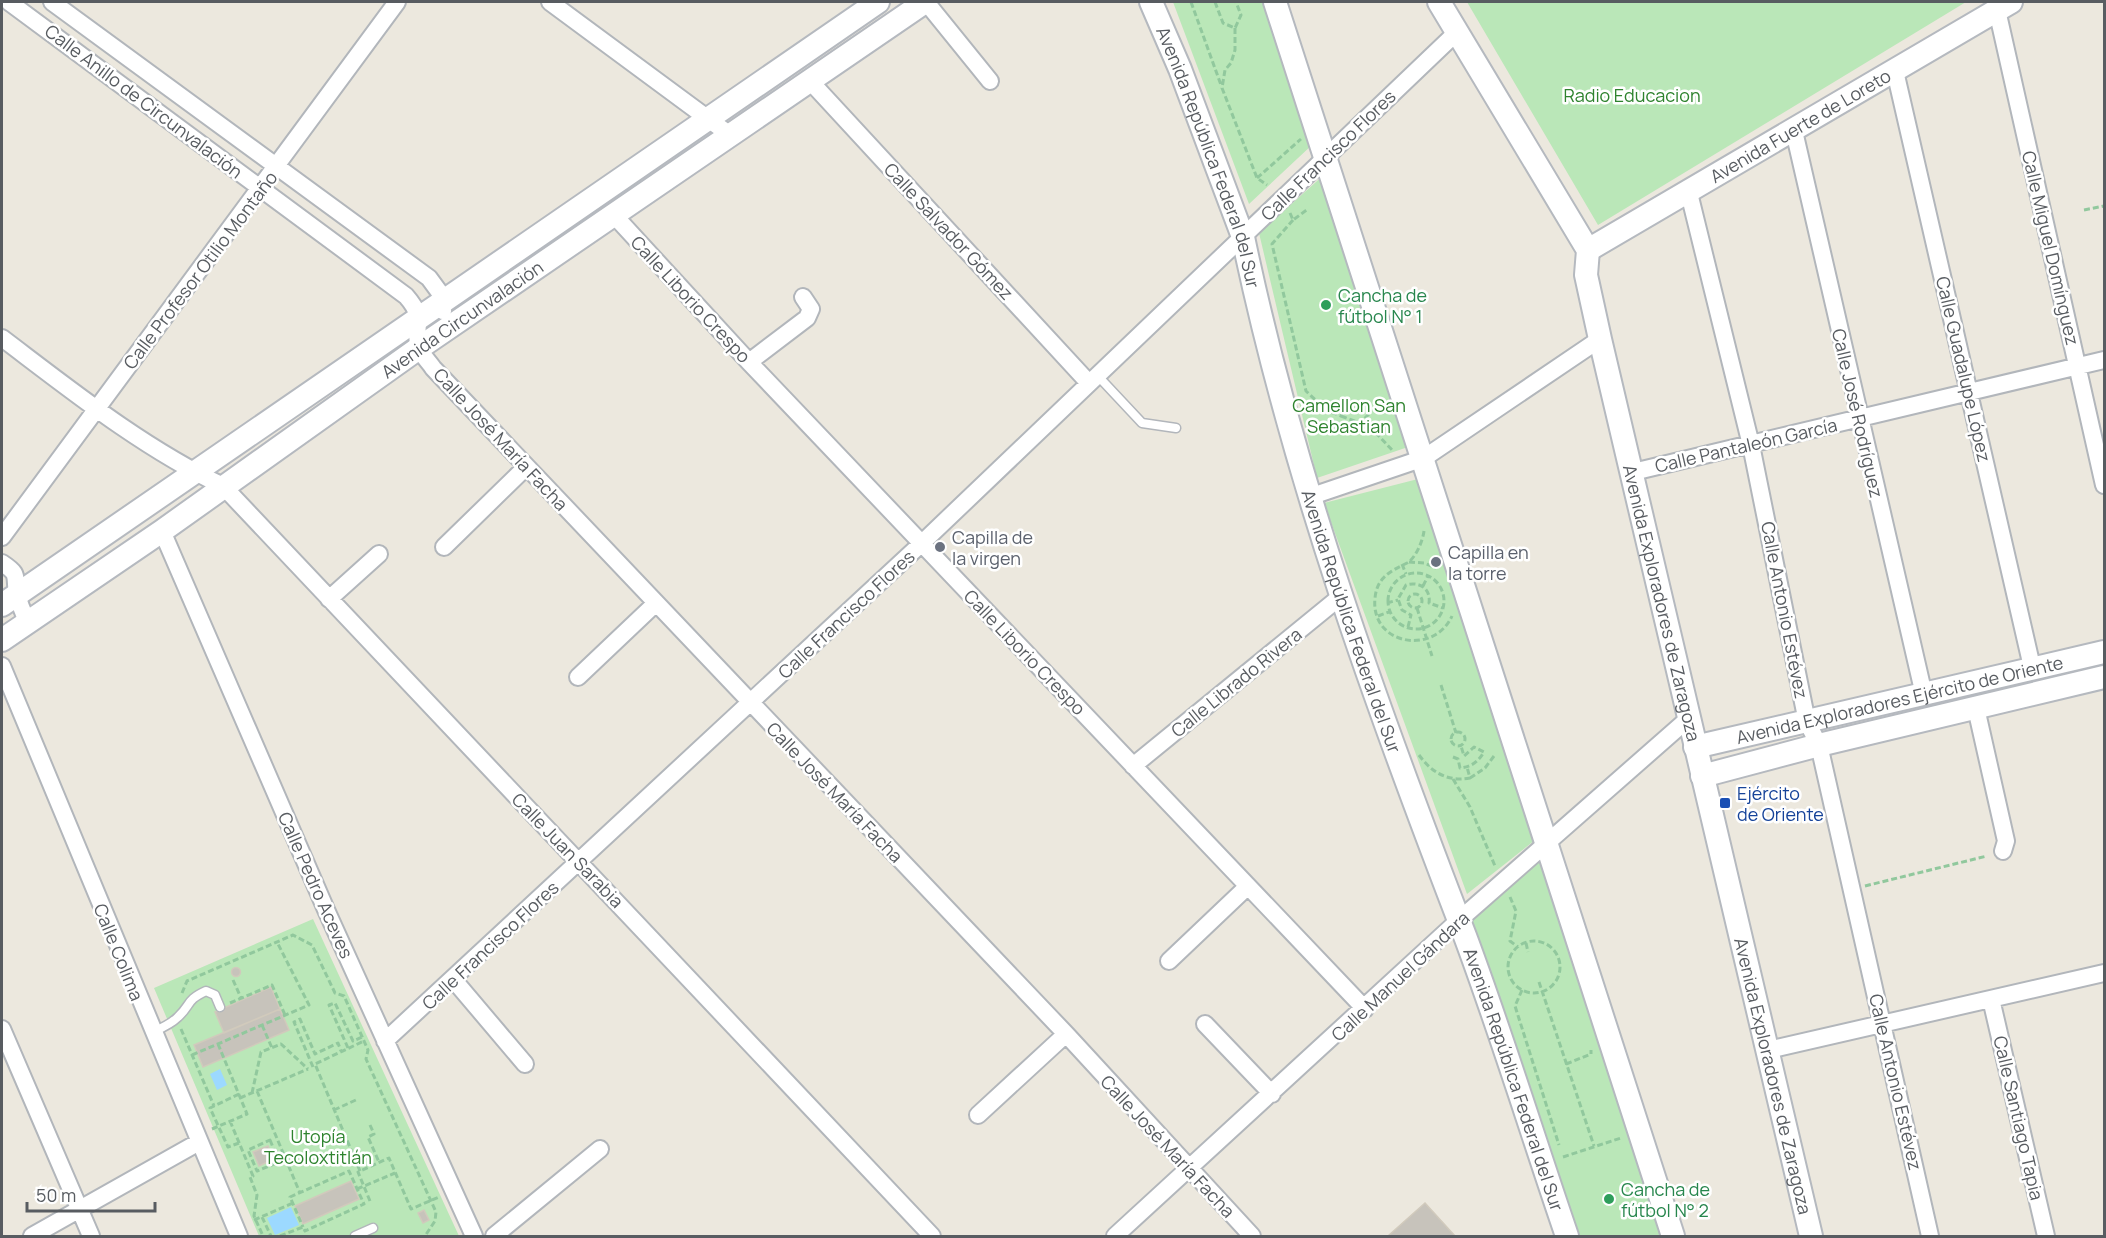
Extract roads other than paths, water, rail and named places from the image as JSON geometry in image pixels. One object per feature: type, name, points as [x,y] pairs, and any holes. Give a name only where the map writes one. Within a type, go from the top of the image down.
[{"type":"street","name":"Calle Anillo de Circunvalación","points":[[9,2],[406,296],[416,307],[419,317]]},
{"type":"street","name":"Calle Anillo de Circunvalación","points":[[52,2],[429,278],[440,293],[445,330]]},
{"type":"street","name":"Calle Profesor Otilio Montaño","points":[[2,537],[397,2]]},
{"type":"street","points":[[550,2],[730,135]]},
{"type":"street","name":"Avenida Circunvalación","points":[[9,600],[196,473],[706,118],[878,2]]},
{"type":"street","points":[[926,2],[990,81]]},
{"type":"street","name":"Avenida Circunvalación","points":[[2,640],[162,531],[419,348],[613,214],[926,2]]},
{"type":"street","name":"Avenida República Federal del Sur","points":[[1152,2],[1180,69],[1243,237],[1308,497],[1340,597],[1458,921],[1567,1236]]},
{"type":"street","points":[[1275,2],[1324,159],[1424,458],[1673,1236]]},
{"type":"street","points":[[1438,2],[1588,250]]},
{"type":"street","name":"Avenida Fuerte de Loreto","points":[[1588,250],[1689,193],[2004,6]]},
{"type":"street","name":"Calle Miguel Domínguez","points":[[2004,6],[2104,485]]},
{"type":"street","points":[[842,27],[859,46]]},
{"type":"street","name":"Calle Francisco Flores","points":[[386,1041],[922,543],[1457,32]]},
{"type":"street","name":"Calle Guadalupe López","points":[[1895,71],[2032,667]]},
{"type":"street","name":"Calle Salvador Gómez","points":[[810,81],[1093,378]]},
{"type":"street","name":"Calle José Rodríguez","points":[[1794,130],[1924,694]]},
{"type":"street","name":"Calle Antonio Estévez","points":[[1689,193],[1751,445],[1807,722],[1818,745],[1930,1236]]},
{"type":"street","name":"Calle Liborio Crespo","points":[[613,214],[749,362],[1365,1009]]},
{"type":"street","name":"Avenida Exploradores de Zaragoza","points":[[1588,250],[1586,275],[1600,339],[1811,1236]]},
{"type":"street","points":[[749,362],[807,318],[811,309],[803,297]]},
{"type":"street","points":[[419,317],[419,348]]},
{"type":"street","name":"Calle Juan Sarabia","points":[[2,338],[96,409],[196,473],[223,486],[932,1236]]},
{"type":"street","points":[[1308,497],[1424,458],[1600,339]]},
{"type":"street","name":"Calle José María Facha","points":[[419,348],[433,368],[1066,1034],[1252,1236]]},
{"type":"street","name":"Calle Pantaleón García","points":[[1633,472],[2104,360]]},
{"type":"street","points":[[444,547],[526,466]]},
{"type":"street","name":"Calle Pedro Aceves","points":[[162,531],[474,1236]]},
{"type":"street","points":[[329,599],[379,554]]},
{"type":"street","points":[[2,563],[14,572],[18,579],[9,600],[27,622]]},
{"type":"street","name":"Calle Librado Rivera","points":[[1133,766],[1340,597]]},
{"type":"street","points":[[578,677],[655,604]]},
{"type":"street","name":"Avenida Exploradores Ejército de Oriente","points":[[1695,747],[2104,652]]},
{"type":"street","name":"Calle Colima","points":[[2,666],[152,1032],[239,1236]]},
{"type":"street","name":"Avenida Exploradores Ejército de Oriente","points":[[1702,776],[1818,745],[2104,676]]},
{"type":"street","points":[[1976,708],[2006,841],[2003,851]]},
{"type":"street","name":"Calle Manuel Gándara","points":[[1115,1236],[1365,1009],[1458,921],[1688,719]]},
{"type":"street","points":[[1169,961],[1248,886]]},
{"type":"street","points":[[1768,1050],[1991,999],[2104,977]]},
{"type":"street","points":[[453,979],[525,1064]]},
{"type":"street","name":"Calle Santiago Tapia","points":[[1991,999],[2046,1236]]},
{"type":"street","points":[[1205,1024],[1272,1094]]},
{"type":"street","points":[[2,1029],[91,1236]]},
{"type":"street","points":[[978,1116],[1066,1034]]},
{"type":"street","points":[[32,1236],[198,1139]]},
{"type":"street","points":[[494,1236],[600,1149]]},
{"type":"lane","points":[[1093,378],[1142,423],[1176,428]]},
{"type":"lane","points":[[152,1032],[179,1016],[192,997],[206,991],[215,995],[220,1007]]},
{"type":"lane","points":[[355,1236],[373,1228]]},
{"type":"water","points":[[220,1069],[227,1085],[217,1090],[210,1074]]},
{"type":"water","points":[[291,1207],[299,1225],[275,1235],[267,1218]]},
{"type":"place","name":"Cancha de fútbol N° 1","points":[[1326,305]]},
{"type":"place","name":"Capilla de la virgen","points":[[940,547]]},
{"type":"place","name":"Capilla en la torre","points":[[1436,562]]},
{"type":"place","name":"Ejército de Oriente","points":[[1725,803]]},
{"type":"place","name":"Cancha de fútbol N° 2","points":[[1609,1199]]},
{"type":"park label","name":"Radio Educacion","points":[[1632,95]]},
{"type":"park label","name":"Camellon San Sebastian","points":[[1349,415]]},
{"type":"park label","name":"Utopía Tecoloxtitlán","points":[[318,1146]]}]
